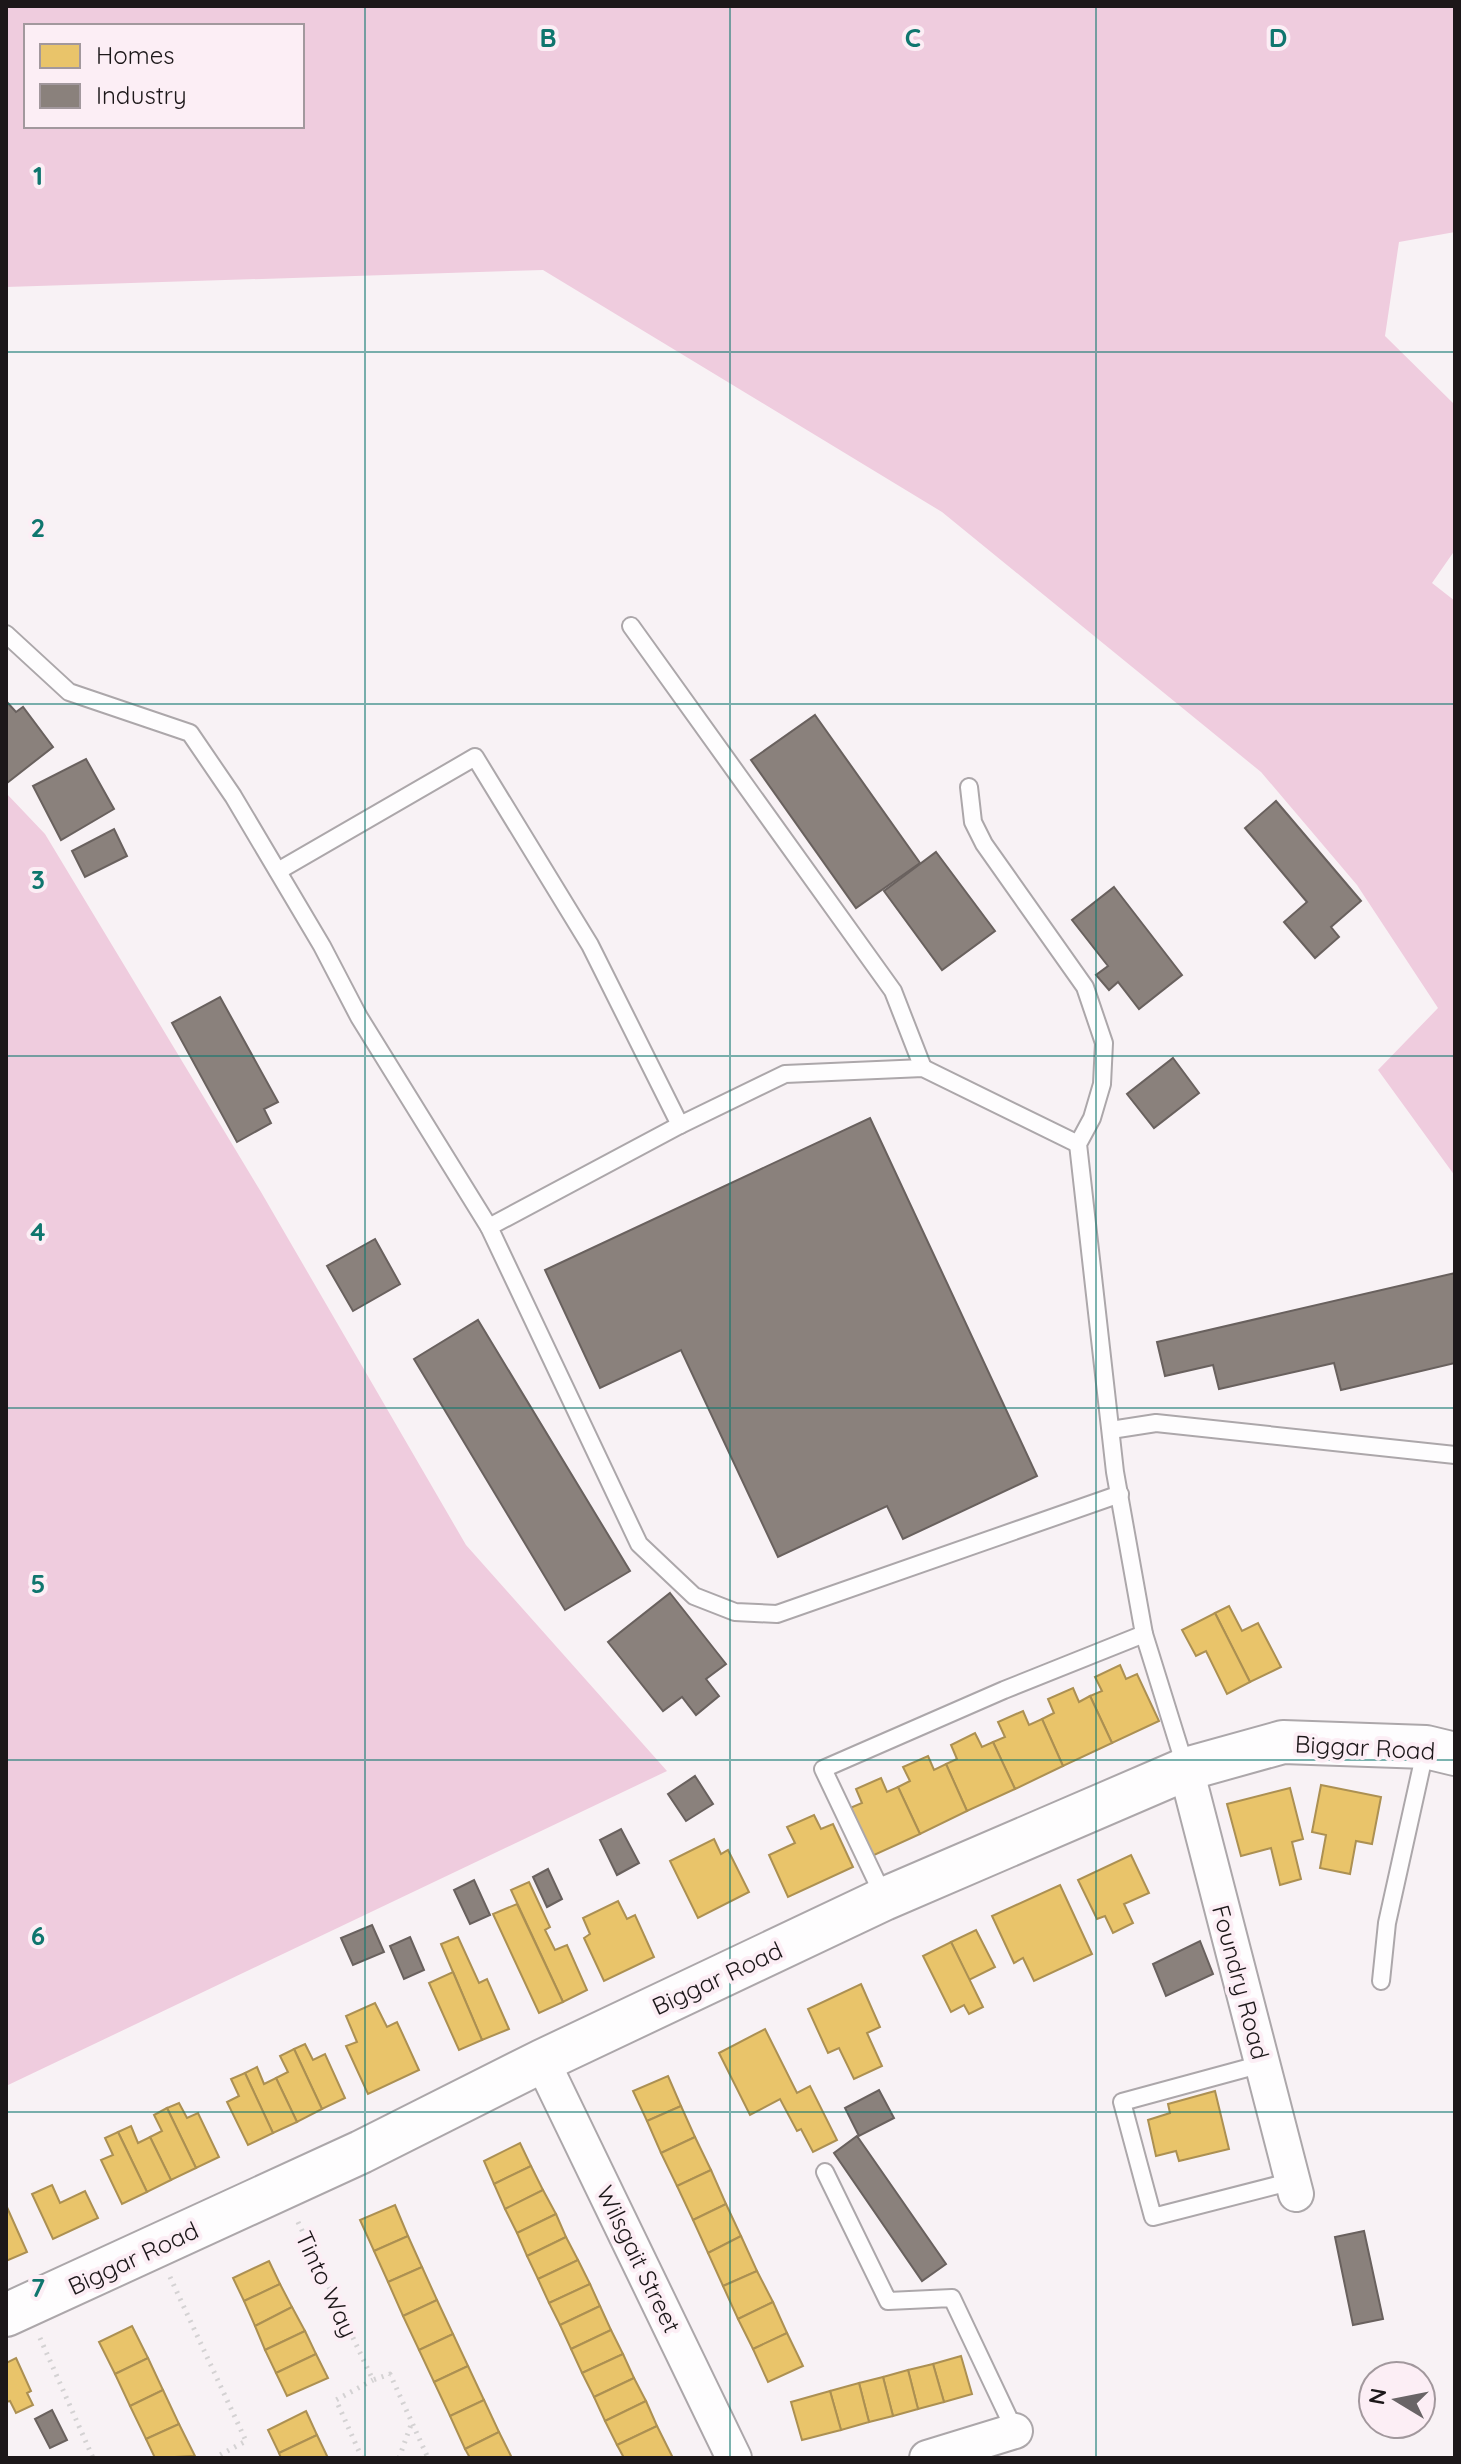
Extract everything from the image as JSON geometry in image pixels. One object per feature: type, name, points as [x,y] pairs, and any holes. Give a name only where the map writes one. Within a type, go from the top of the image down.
[{"type":"street","name":"Biggar Road","points":[[16,2311],[282,2188],[884,1899],[1186,1769],[1283,1742],[1440,1750]]},
{"type":"street","name":"Foundry Road","points":[[1186,1769],[1295,2188]]},
{"type":"street","name":"Wilsgait Street","points":[[542,2061],[734,2458]]},
{"type":"street","points":[[927,2458],[1015,2431]]},
{"type":"lane","points":[[631,626],[893,991],[923,1068]]},
{"type":"lane","points":[[6,634],[69,692],[190,733],[233,796],[322,946],[359,1017],[489,1227],[639,1544],[694,1596],[735,1612],[777,1614],[1120,1494]]},
{"type":"lane","points":[[278,871],[475,757],[590,945],[680,1125]]},
{"type":"lane","points":[[969,787],[973,822],[984,844],[1085,987],[1104,1043],[1102,1084],[1092,1118],[1078,1144],[1111,1430],[1144,1634],[1186,1769]]},
{"type":"lane","points":[[489,1227],[680,1125],[785,1074],[923,1068],[1078,1144]]},
{"type":"lane","points":[[1111,1430],[1156,1423],[1455,1455]]},
{"type":"lane","points":[[884,1899],[823,1769],[1004,1690],[1144,1634]]},
{"type":"lane","points":[[1381,1981],[1387,1923],[1440,1750]]},
{"type":"lane","points":[[1262,2064],[1122,2102],[1153,2217],[1295,2188]]},
{"type":"lane","points":[[825,2172],[888,2301],[952,2298],[1015,2431]]},
{"type":"path","name":"Tinto Way","points":[[282,2188],[373,2380]]},
{"type":"path","points":[[156,2247],[246,2441],[217,2457]]},
{"type":"path","points":[[16,2311],[93,2458]]},
{"type":"path","points":[[362,2458],[336,2400],[390,2374],[428,2458]]},
{"type":"path","points":[[399,2458],[412,2422]]},
{"type":"shaded area","points":[[6,6],[1455,6],[1455,232],[1399,242],[1385,336],[1455,405],[1455,550],[1432,583],[1455,601],[1455,1176],[1378,1070],[1438,1008],[1357,885],[1261,772],[942,512],[543,270],[6,287]]},
{"type":"shaded area","points":[[6,793],[45,834],[261,1192],[466,1545],[667,1771],[6,2086]]},
{"type":"building: Homes","points":[[1229,1606],[1242,1631],[1258,1623],[1281,1667],[1250,1682],[1215,1613]]},
{"type":"building: Homes","points":[[1215,1613],[1250,1682],[1227,1694],[1206,1651],[1196,1656],[1182,1630]]},
{"type":"building: Homes","points":[[1120,1665],[1126,1679],[1137,1674],[1159,1721],[1112,1743],[1090,1696],[1102,1691],[1095,1677]]},
{"type":"building: Homes","points":[[1073,1688],[1079,1702],[1090,1696],[1112,1743],[1063,1766],[1042,1719],[1054,1713],[1048,1699]]},
{"type":"building: Homes","points":[[1023,1711],[1029,1725],[1042,1719],[1063,1766],[1015,1789],[993,1742],[1005,1737],[998,1722]]},
{"type":"building: Homes","points":[[975,1733],[982,1747],[993,1742],[1015,1789],[967,1811],[946,1764],[957,1759],[951,1745]]},
{"type":"building: Homes","points":[[928,1756],[934,1770],[946,1764],[967,1811],[920,1834],[898,1787],[910,1781],[903,1767]]},
{"type":"building: Homes","points":[[881,1778],[887,1792],[898,1787],[920,1834],[872,1856],[850,1808],[862,1803],[856,1789]]},
{"type":"building: Homes","points":[[1321,1785],[1381,1797],[1372,1844],[1356,1841],[1350,1874],[1320,1868],[1326,1835],[1312,1832]]},
{"type":"building: Homes","points":[[1290,1788],[1303,1839],[1292,1842],[1301,1879],[1280,1885],[1271,1848],[1241,1856],[1227,1804]]},
{"type":"building: Homes","points":[[814,1815],[821,1829],[833,1824],[853,1867],[788,1897],[769,1855],[795,1843],[787,1827]]},
{"type":"building: Homes","points":[[714,1839],[721,1854],[728,1850],[749,1892],[698,1918],[670,1861]]},
{"type":"building: Homes","points":[[1131,1855],[1149,1893],[1124,1904],[1133,1923],[1113,1933],[1105,1916],[1097,1919],[1078,1880]]},
{"type":"building: Homes","points":[[529,1882],[550,1927],[545,1930],[555,1950],[567,1945],[587,1990],[563,2002],[511,1890]]},
{"type":"building: Homes","points":[[1060,1885],[1092,1954],[1034,1981],[1023,1958],[1014,1963],[992,1916]]},
{"type":"building: Homes","points":[[618,1901],[627,1919],[635,1915],[654,1957],[604,1981],[584,1938],[590,1934],[583,1918]]},
{"type":"building: Homes","points":[[517,1904],[563,2002],[539,2013],[493,1914]]},
{"type":"building: Homes","points":[[976,1930],[995,1967],[969,1980],[951,1942]]},
{"type":"building: Homes","points":[[458,1937],[479,1983],[487,1979],[509,2029],[482,2040],[441,1944]]},
{"type":"building: Homes","points":[[951,1942],[983,2007],[969,2014],[964,2005],[951,2012],[923,1956]]},
{"type":"building: Homes","points":[[453,1972],[482,2040],[459,2050],[429,1983]]},
{"type":"building: Homes","points":[[861,1984],[880,2027],[867,2033],[882,2066],[854,2079],[839,2048],[828,2053],[808,2009]]},
{"type":"building: Homes","points":[[375,2003],[387,2027],[397,2022],[419,2070],[368,2094],[346,2046],[357,2042],[346,2016]]},
{"type":"building: Homes","points":[[765,2029],[797,2093],[810,2086],[837,2140],[813,2152],[801,2129],[797,2131],[780,2099],[750,2115],[719,2053]]},
{"type":"building: Homes","points":[[305,2044],[313,2060],[325,2054],[345,2098],[322,2109],[294,2049]]},
{"type":"building: Homes","points":[[294,2049],[322,2109],[297,2122],[276,2078],[288,2072],[280,2056]]},
{"type":"building: Homes","points":[[257,2067],[264,2084],[276,2078],[297,2122],[273,2133],[245,2073]]},
{"type":"building: Homes","points":[[245,2073],[273,2133],[248,2145],[227,2102],[239,2096],[231,2079]]},
{"type":"building: Homes","points":[[668,2076],[681,2106],[647,2121],[633,2091]]},
{"type":"building: Homes","points":[[1215,2091],[1229,2149],[1179,2161],[1176,2151],[1156,2156],[1148,2120],[1170,2113],[1168,2104]]},
{"type":"building: Homes","points":[[179,2103],[187,2118],[198,2113],[219,2157],[196,2168],[167,2108]]},
{"type":"building: Homes","points":[[681,2106],[695,2137],[661,2153],[647,2121]]},
{"type":"building: Homes","points":[[167,2108],[196,2168],[171,2180],[150,2137],[162,2131],[154,2115]]},
{"type":"building: Homes","points":[[131,2126],[138,2143],[150,2137],[171,2180],[147,2192],[118,2132]]},
{"type":"building: Homes","points":[[118,2132],[147,2192],[122,2204],[101,2160],[113,2155],[105,2138]]},
{"type":"building: Homes","points":[[695,2137],[711,2170],[677,2186],[661,2153]]},
{"type":"building: Homes","points":[[520,2143],[531,2166],[494,2184],[484,2161]]},
{"type":"building: Homes","points":[[531,2166],[543,2190],[505,2209],[494,2184]]},
{"type":"building: Homes","points":[[711,2170],[726,2204],[693,2220],[677,2186]]},
{"type":"building: Homes","points":[[52,2185],[60,2203],[85,2191],[98,2218],[53,2239],[32,2194]]},
{"type":"building: Homes","points":[[543,2190],[556,2214],[517,2233],[505,2209]]},
{"type":"building: Homes","points":[[726,2204],[741,2236],[708,2253],[693,2220]]},
{"type":"building: Homes","points":[[6,2205],[27,2252],[6,2261]]},
{"type":"building: Homes","points":[[395,2205],[408,2236],[374,2251],[360,2220]]},
{"type":"building: Homes","points":[[556,2214],[566,2237],[527,2256],[517,2233]]},
{"type":"building: Homes","points":[[408,2236],[422,2267],[388,2282],[374,2251]]},
{"type":"building: Homes","points":[[741,2236],[757,2271],[723,2286],[708,2253]]},
{"type":"building: Homes","points":[[566,2237],[578,2260],[538,2279],[527,2256]]},
{"type":"building: Homes","points":[[578,2260],[590,2284],[549,2303],[538,2279]]},
{"type":"building: Homes","points":[[269,2261],[280,2284],[244,2301],[233,2278]]},
{"type":"building: Homes","points":[[422,2267],[437,2300],[403,2316],[388,2282]]},
{"type":"building: Homes","points":[[757,2271],[773,2302],[738,2319],[723,2286]]},
{"type":"building: Homes","points":[[280,2284],[292,2307],[255,2326],[244,2301]]},
{"type":"building: Homes","points":[[590,2284],[600,2306],[560,2325],[549,2303]]},
{"type":"building: Homes","points":[[437,2300],[453,2334],[419,2350],[403,2316]]},
{"type":"building: Homes","points":[[773,2302],[787,2333],[753,2349],[738,2319]]},
{"type":"building: Homes","points":[[600,2306],[611,2330],[571,2349],[560,2325]]},
{"type":"building: Homes","points":[[292,2307],[305,2331],[265,2350],[255,2326]]},
{"type":"building: Homes","points":[[132,2326],[148,2358],[115,2374],[99,2342]]},
{"type":"building: Homes","points":[[611,2330],[623,2354],[582,2373],[571,2349]]},
{"type":"building: Homes","points":[[305,2331],[316,2354],[276,2373],[265,2350]]},
{"type":"building: Homes","points":[[787,2333],[803,2366],[768,2382],[753,2349]]},
{"type":"building: Homes","points":[[453,2334],[468,2366],[434,2382],[419,2350]]},
{"type":"building: Homes","points":[[316,2354],[328,2378],[287,2396],[276,2373]]},
{"type":"building: Homes","points":[[623,2354],[634,2378],[594,2397],[582,2373]]},
{"type":"building: Homes","points":[[961,2356],[972,2394],[944,2402],[933,2364]]},
{"type":"building: Homes","points":[[16,2358],[31,2391],[27,2393],[33,2405],[16,2413],[10,2401],[6,2402],[6,2363]]},
{"type":"building: Homes","points":[[148,2358],[163,2390],[130,2406],[115,2374]]},
{"type":"building: Homes","points":[[933,2364],[944,2402],[918,2409],[908,2370]]},
{"type":"building: Homes","points":[[468,2366],[484,2400],[450,2416],[434,2382]]},
{"type":"building: Homes","points":[[908,2370],[918,2409],[893,2416],[883,2377]]},
{"type":"building: Homes","points":[[883,2377],[893,2416],[869,2422],[859,2383]]},
{"type":"building: Homes","points":[[634,2378],[646,2401],[605,2421],[594,2397]]},
{"type":"building: Homes","points":[[859,2383],[869,2422],[841,2430],[830,2391]]},
{"type":"building: Homes","points":[[163,2390],[179,2424],[146,2439],[130,2406]]},
{"type":"building: Homes","points":[[830,2391],[841,2430],[802,2440],[791,2402]]},
{"type":"building: Homes","points":[[484,2400],[499,2432],[465,2449],[450,2416]]},
{"type":"building: Homes","points":[[646,2401],[657,2426],[617,2445],[605,2421]]},
{"type":"building: Homes","points":[[306,2411],[317,2435],[279,2453],[268,2430]]},
{"type":"building: Homes","points":[[179,2424],[195,2456],[155,2458],[146,2439]]},
{"type":"building: Homes","points":[[657,2426],[673,2458],[624,2458],[617,2445]]},
{"type":"building: Homes","points":[[499,2432],[512,2458],[470,2458],[465,2449]]},
{"type":"building: Homes","points":[[317,2435],[328,2458],[281,2458],[279,2453]]},
{"type":"building: Industry","points":[[6,701],[16,712],[23,707],[53,747],[7,783]]},
{"type":"building: Industry","points":[[815,715],[920,863],[856,908],[751,760]]},
{"type":"building: Industry","points":[[86,759],[114,809],[61,840],[33,786]]},
{"type":"building: Industry","points":[[1276,801],[1361,901],[1331,927],[1339,937],[1315,958],[1284,922],[1307,902],[1245,828]]},
{"type":"building: Industry","points":[[114,829],[127,856],[85,877],[72,851]]},
{"type":"building: Industry","points":[[936,852],[995,931],[942,970],[884,891]]},
{"type":"building: Industry","points":[[1114,887],[1182,975],[1139,1009],[1118,982],[1109,990],[1096,975],[1108,966],[1072,920]]},
{"type":"building: Industry","points":[[220,997],[278,1102],[264,1109],[271,1123],[237,1142],[172,1023]]},
{"type":"building: Industry","points":[[1173,1058],[1199,1093],[1154,1128],[1127,1094]]},
{"type":"building: Industry","points":[[870,1118],[1037,1476],[903,1539],[887,1506],[778,1557],[681,1350],[600,1388],[545,1270]]},
{"type":"building: Industry","points":[[375,1239],[400,1284],[353,1311],[327,1266]]},
{"type":"building: Industry","points":[[1455,1273],[1455,1363],[1341,1390],[1334,1363],[1219,1389],[1213,1365],[1165,1376],[1157,1342]]},
{"type":"building: Industry","points":[[478,1320],[630,1571],[565,1610],[414,1359]]},
{"type":"building: Industry","points":[[670,1593],[726,1664],[706,1679],[719,1696],[696,1715],[682,1697],[663,1711],[608,1642]]},
{"type":"building: Industry","points":[[695,1776],[713,1804],[686,1821],[668,1794]]},
{"type":"building: Industry","points":[[621,1829],[639,1863],[617,1875],[600,1840]]},
{"type":"building: Industry","points":[[548,1869],[562,1899],[547,1907],[533,1877]]},
{"type":"building: Industry","points":[[474,1880],[490,1915],[470,1924],[454,1890]]},
{"type":"building: Industry","points":[[372,1925],[384,1952],[353,1965],[341,1938]]},
{"type":"building: Industry","points":[[410,1937],[424,1970],[404,1979],[390,1946]]},
{"type":"building: Industry","points":[[1200,1941],[1213,1974],[1166,1996],[1153,1964]]},
{"type":"building: Industry","points":[[879,2090],[894,2118],[859,2136],[845,2108]]},
{"type":"building: Industry","points":[[857,2136],[946,2264],[922,2281],[834,2153]]},
{"type":"building: Industry","points":[[1364,2231],[1383,2319],[1353,2325],[1335,2237]]},
{"type":"building: Industry","points":[[52,2410],[67,2440],[50,2448],[35,2419]]}]
